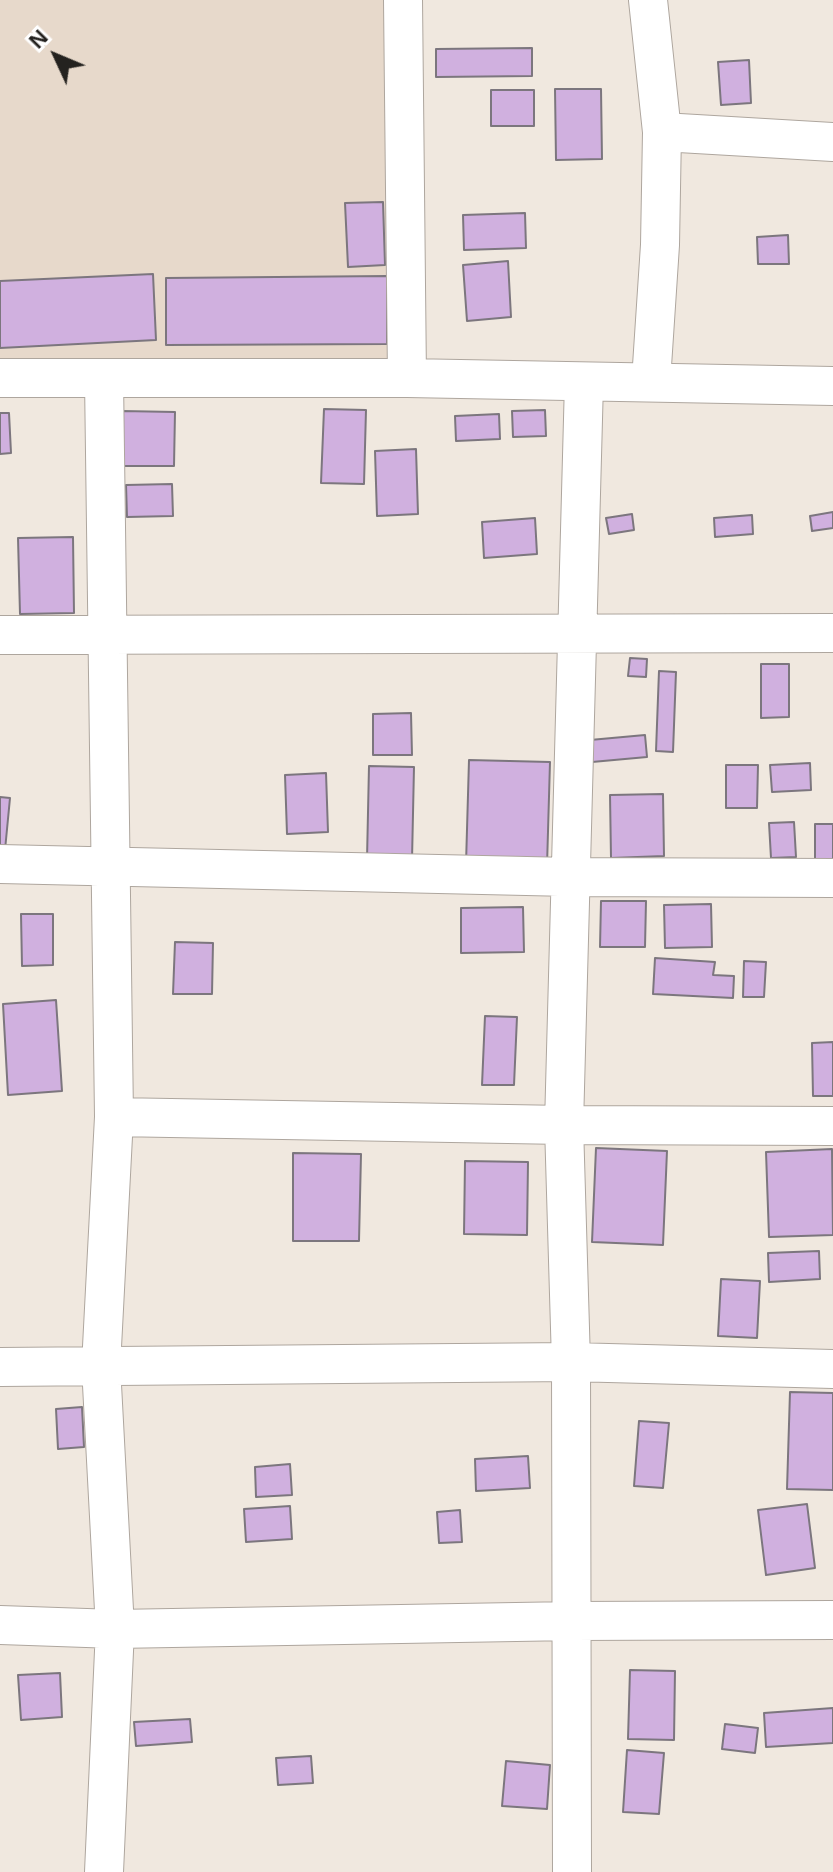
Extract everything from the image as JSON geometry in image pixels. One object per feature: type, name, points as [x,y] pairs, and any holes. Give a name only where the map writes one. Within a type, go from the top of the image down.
[{"type":"street","points":[[403,0],[407,378]]},
{"type":"street","points":[[648,0],[662,132],[660,245],[651,381]]},
{"type":"street","points":[[662,132],[833,142]]},
{"type":"street","points":[[0,378],[407,378],[833,386]]},
{"type":"street","points":[[104,379],[114,1117],[101,1366],[115,1629],[104,1872]]},
{"type":"street","points":[[572,1872],[571,1362],[564,1125],[584,382]]},
{"type":"street","points":[[0,635],[833,633]]},
{"type":"street","points":[[0,864],[570,877],[833,878]]},
{"type":"street","points":[[114,1117],[833,1126]]},
{"type":"street","points":[[0,1367],[571,1362],[833,1369]]},
{"type":"street","points":[[0,1625],[115,1629],[833,1620]]},
{"type":"shaded area","points":[[0,0],[402,0],[407,378],[0,378]]},
{"type":"building","points":[[532,48],[532,76],[436,77],[436,49]]},
{"type":"building","points":[[749,60],[751,103],[721,105],[718,62]]},
{"type":"building","points":[[555,89],[601,89],[602,159],[556,160]]},
{"type":"building","points":[[491,90],[534,90],[534,126],[491,126]]},
{"type":"building","points":[[383,202],[385,265],[348,267],[345,203]]},
{"type":"building","points":[[525,213],[526,248],[464,250],[463,215]]},
{"type":"building","points":[[788,235],[789,264],[758,264],[757,237]]},
{"type":"building","points":[[508,261],[511,317],[467,321],[463,265]]},
{"type":"building","points":[[153,274],[156,340],[0,348],[0,281]]},
{"type":"building","points":[[387,276],[387,344],[166,345],[166,278]]},
{"type":"building","points":[[324,409],[366,410],[364,484],[321,483]]},
{"type":"building","points":[[545,410],[546,436],[513,437],[512,411]]},
{"type":"building","points":[[122,411],[175,412],[174,466],[121,466]]},
{"type":"building","points":[[0,413],[9,413],[11,453],[0,454]]},
{"type":"building","points":[[499,414],[500,439],[456,441],[455,416]]},
{"type":"building","points":[[416,449],[418,514],[377,516],[375,451]]},
{"type":"building","points":[[172,484],[173,516],[127,517],[126,485]]},
{"type":"building","points":[[833,512],[833,528],[812,531],[810,516]]},
{"type":"building","points":[[632,514],[634,530],[609,534],[606,518]]},
{"type":"building","points":[[752,515],[753,534],[715,537],[714,518]]},
{"type":"building","points":[[535,518],[537,554],[484,558],[482,522]]},
{"type":"building","points":[[73,537],[74,613],[20,614],[18,538]]},
{"type":"building","points":[[630,658],[647,659],[646,677],[628,676]]},
{"type":"building","points":[[761,664],[789,664],[789,717],[761,718]]},
{"type":"building","points":[[659,671],[676,672],[673,752],[656,751]]},
{"type":"building","points":[[411,713],[412,755],[373,755],[373,714]]},
{"type":"building","points":[[645,735],[647,757],[592,762],[590,740]]},
{"type":"building","points":[[469,760],[550,762],[547,866],[466,864]]},
{"type":"building","points":[[810,763],[811,790],[772,792],[770,765]]},
{"type":"building","points":[[726,765],[758,765],[757,808],[726,808]]},
{"type":"building","points":[[369,766],[414,767],[412,860],[367,859]]},
{"type":"building","points":[[326,773],[328,832],[287,834],[285,775]]},
{"type":"building","points":[[663,794],[664,856],[611,858],[610,795]]},
{"type":"building","points":[[0,797],[10,798],[5,850],[0,850]]},
{"type":"building","points":[[794,822],[796,857],[771,858],[769,823]]},
{"type":"building","points":[[815,824],[833,824],[833,864],[815,864]]},
{"type":"building","points":[[601,901],[646,901],[645,947],[600,947]]},
{"type":"building","points":[[711,904],[712,947],[665,948],[664,905]]},
{"type":"building","points":[[523,907],[524,952],[461,953],[461,908]]},
{"type":"building","points":[[21,914],[53,914],[53,965],[22,966]]},
{"type":"building","points":[[175,942],[213,943],[212,994],[173,994]]},
{"type":"building","points":[[655,958],[715,962],[713,975],[734,976],[733,998],[653,994]]},
{"type":"building","points":[[744,961],[766,962],[764,997],[743,997]]},
{"type":"building","points":[[56,1000],[62,1091],[8,1095],[3,1004]]},
{"type":"building","points":[[485,1016],[517,1017],[514,1085],[482,1085]]},
{"type":"building","points":[[833,1042],[833,1096],[813,1096],[812,1043]]},
{"type":"building","points":[[596,1148],[667,1151],[663,1245],[592,1242]]},
{"type":"building","points":[[832,1149],[833,1235],[769,1237],[766,1152]]},
{"type":"building","points":[[293,1153],[361,1154],[359,1241],[293,1241]]},
{"type":"building","points":[[465,1161],[528,1162],[527,1235],[464,1234]]},
{"type":"building","points":[[819,1251],[820,1279],[769,1282],[768,1253]]},
{"type":"building","points":[[721,1279],[760,1281],[757,1338],[718,1336]]},
{"type":"building","points":[[790,1392],[833,1393],[833,1490],[787,1489]]},
{"type":"building","points":[[82,1407],[84,1447],[58,1449],[56,1409]]},
{"type":"building","points":[[639,1421],[669,1423],[663,1488],[634,1486]]},
{"type":"building","points":[[528,1456],[530,1488],[476,1491],[475,1459]]},
{"type":"building","points":[[290,1464],[292,1495],[256,1497],[255,1467]]},
{"type":"building","points":[[807,1504],[815,1568],[766,1575],[758,1510]]},
{"type":"building","points":[[290,1506],[292,1539],[246,1542],[244,1509]]},
{"type":"building","points":[[460,1510],[462,1542],[439,1543],[437,1512]]},
{"type":"building","points":[[630,1670],[675,1671],[674,1740],[628,1739]]},
{"type":"building","points":[[60,1673],[62,1717],[21,1720],[18,1675]]},
{"type":"building","points":[[833,1708],[833,1743],[766,1747],[764,1713]]},
{"type":"building","points":[[190,1719],[192,1742],[136,1746],[134,1722]]},
{"type":"building","points":[[725,1724],[758,1728],[755,1753],[722,1749]]},
{"type":"building","points":[[627,1750],[664,1753],[659,1814],[623,1812]]},
{"type":"building","points":[[311,1756],[313,1783],[278,1785],[276,1758]]},
{"type":"building","points":[[506,1761],[550,1765],[547,1809],[502,1806]]}]
